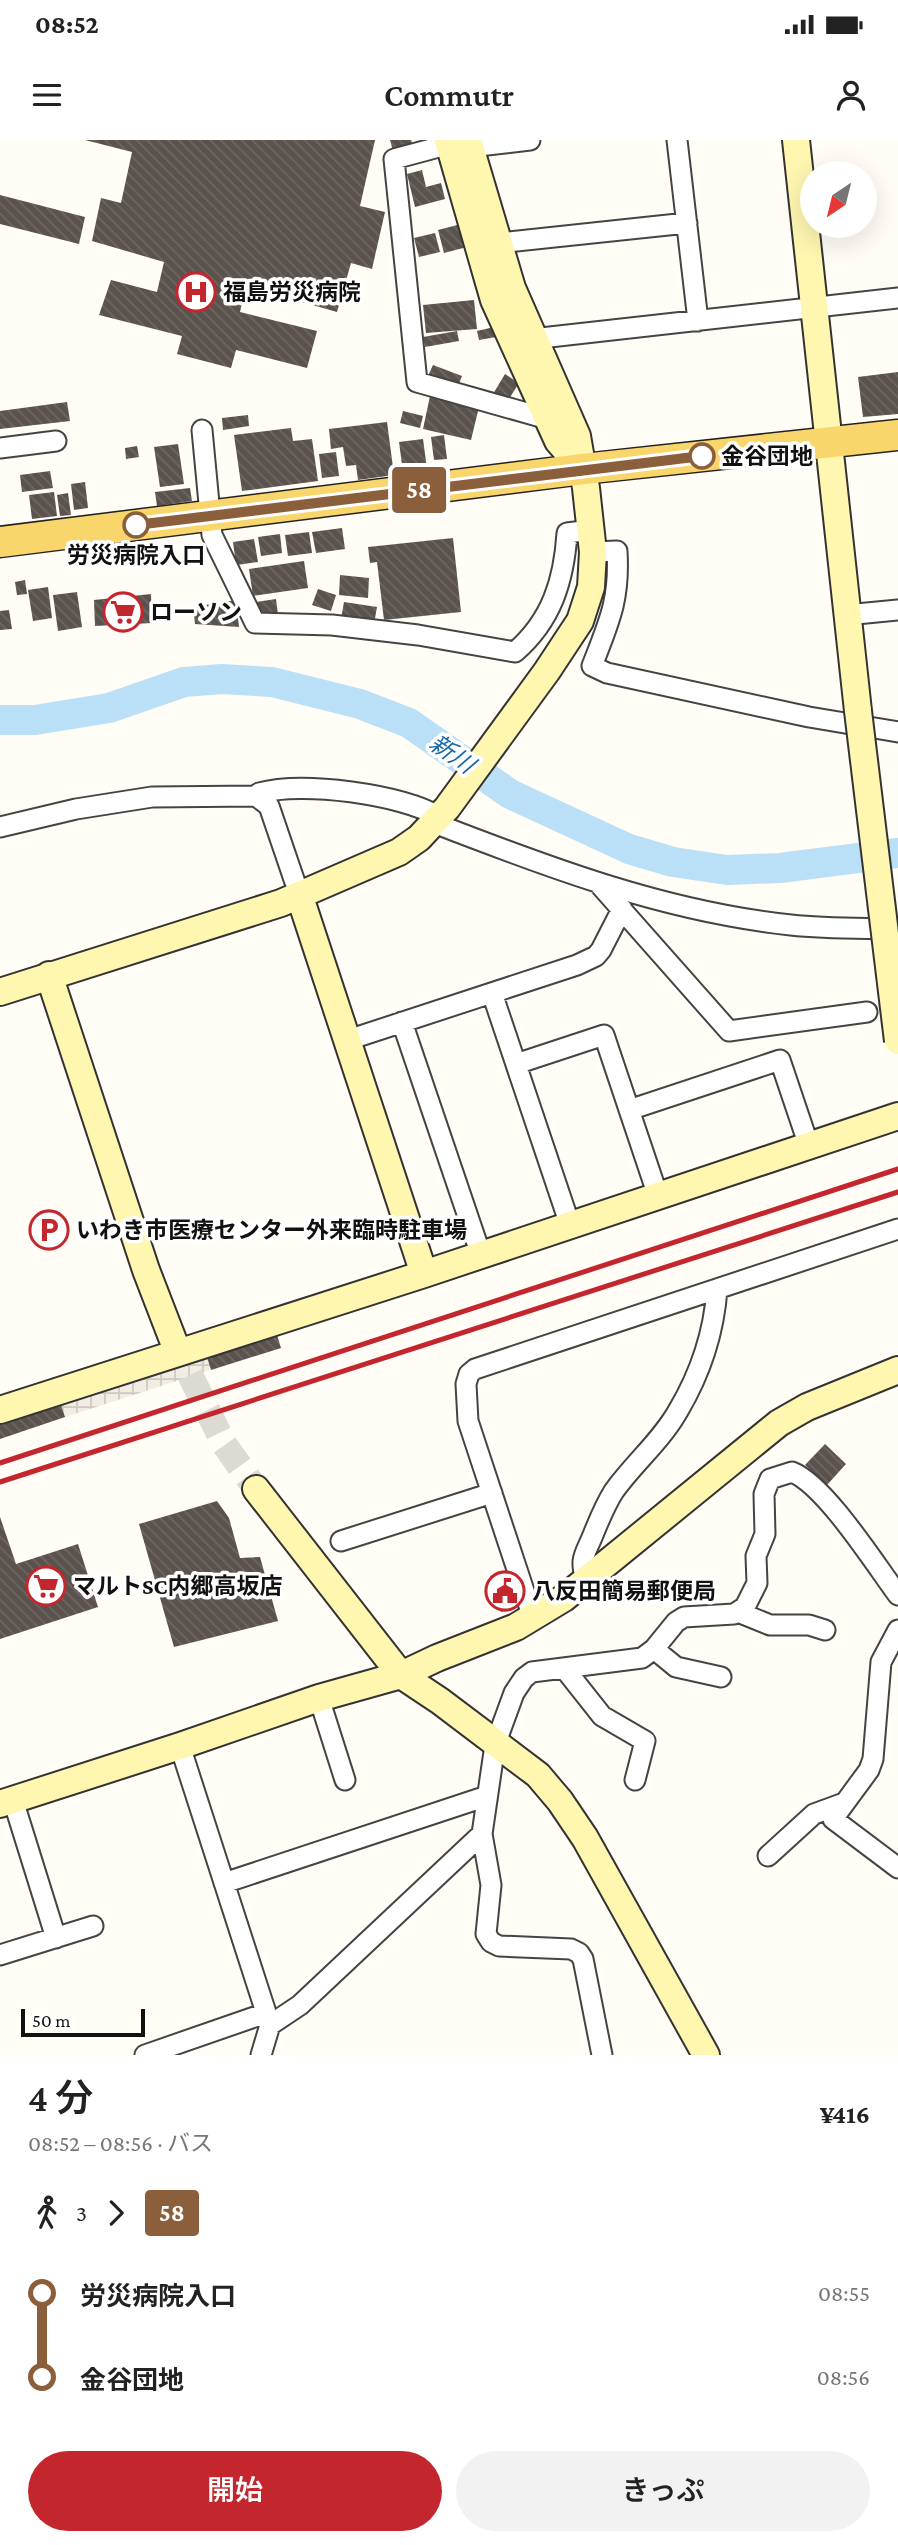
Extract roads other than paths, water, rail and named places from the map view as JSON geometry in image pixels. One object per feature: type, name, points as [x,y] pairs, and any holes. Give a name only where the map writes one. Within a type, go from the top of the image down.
[{"type":"main road","points":[[0,542],[583,469],[898,435]]},
{"type":"street","points":[[530,140],[459,143],[394,159],[417,382],[548,419]]},
{"type":"street","points":[[677,140],[698,321]]},
{"type":"street","points":[[796,140],[846,615],[898,1041]]},
{"type":"street","points":[[459,143],[499,243],[523,340],[548,419],[558,441],[583,469]]},
{"type":"street","points":[[0,992],[300,897],[399,852],[440,816],[547,671],[580,621],[591,587],[592,541],[577,436],[523,340],[494,300],[459,143]]},
{"type":"street","points":[[499,243],[687,223]]},
{"type":"street","points":[[523,340],[898,298]]},
{"type":"street","points":[[202,430],[212,535],[255,623],[332,625],[515,652],[530,639],[555,599],[565,564],[567,533],[617,551],[617,596],[592,666],[607,673],[809,717],[898,732]]},
{"type":"street","points":[[0,447],[56,441]]},
{"type":"street","points":[[846,615],[898,610]]},
{"type":"street","points":[[0,827],[76,808],[152,797],[256,796],[284,788],[337,791],[415,806],[552,869],[649,898],[792,926],[898,929]]},
{"type":"street","points":[[256,796],[269,806],[424,1274]]},
{"type":"street","points":[[598,883],[729,1031],[867,1012]]},
{"type":"street","points":[[348,1040],[577,965],[596,956],[622,909]]},
{"type":"street","points":[[49,975],[146,1269],[173,1340]]},
{"type":"street","points":[[492,993],[570,1225]]},
{"type":"street","points":[[402,1022],[481,1255]]},
{"type":"street","points":[[516,1065],[604,1035],[658,1196]]},
{"type":"street","points":[[629,1110],[780,1060],[809,1146]]},
{"type":"street","points":[[0,1410],[424,1274],[898,1116]]},
{"type":"street","points":[[533,1618],[468,1421],[466,1384],[469,1374],[475,1369],[898,1229]]},
{"type":"street","points":[[586,1580],[581,1564],[605,1506],[615,1489],[669,1426],[700,1365],[715,1318],[717,1289]]},
{"type":"street","points":[[56,1938],[6,1802],[319,1698],[401,1675],[437,1658],[516,1628],[586,1580],[779,1423],[807,1407],[898,1370]]},
{"type":"street","points":[[602,2055],[583,1959],[579,1952],[571,1949],[499,1946],[486,1934],[491,1885],[482,1834],[495,1745],[514,1693],[524,1678],[532,1672],[642,1658],[684,1617],[713,1617],[738,1612],[745,1607],[757,1583],[756,1556],[765,1534],[766,1485],[770,1479],[792,1472],[802,1476],[831,1504],[898,1595]]},
{"type":"street","points":[[256,1489],[401,1675],[538,1775],[559,1801],[585,1838],[706,2055]]},
{"type":"street","points":[[341,1541],[492,1493]]},
{"type":"street","points":[[738,1612],[770,1625],[809,1625],[825,1630]]},
{"type":"street","points":[[898,1630],[881,1662],[873,1759],[869,1770],[833,1819],[898,1868]]},
{"type":"street","points":[[654,1649],[677,1667],[721,1677]]},
{"type":"street","points":[[564,1668],[602,1716],[645,1741],[635,1780]]},
{"type":"street","points":[[319,1698],[345,1780]]},
{"type":"street","points":[[180,1746],[268,2019],[259,2054]]},
{"type":"street","points":[[224,1883],[487,1796]]},
{"type":"street","points":[[768,1856],[814,1814],[844,1803]]},
{"type":"street","points":[[145,2055],[268,2019],[300,2005],[482,1834]]},
{"type":"street","points":[[0,1955],[93,1926]]},
{"type":"waterway","name":"新川","points":[[0,720],[35,720],[109,708],[184,682],[222,679],[272,682],[360,704],[409,723],[510,794],[629,849],[673,862],[727,870],[780,868],[898,853]]},
{"type":"tunnel","points":[[173,1340],[224,1444],[256,1489]]},
{"type":"railway","points":[[0,1463],[898,1169]]},
{"type":"railway","points":[[0,1482],[898,1192]]},
{"type":"place","name":"福島労災病院","points":[[196,292]]},
{"type":"place","name":"金谷団地","points":[[702,456]]},
{"type":"place","name":"労災病院入口","points":[[136,525]]},
{"type":"place","name":"ローソン","points":[[123,612]]},
{"type":"place","name":"いわき市医療センター外来臨時駐車場","points":[[49,1230]]},
{"type":"place","name":"マルトSC内郷高坂店","points":[[46,1586]]},
{"type":"place","name":"八反田簡易郵便局","points":[[505,1591]]}]
